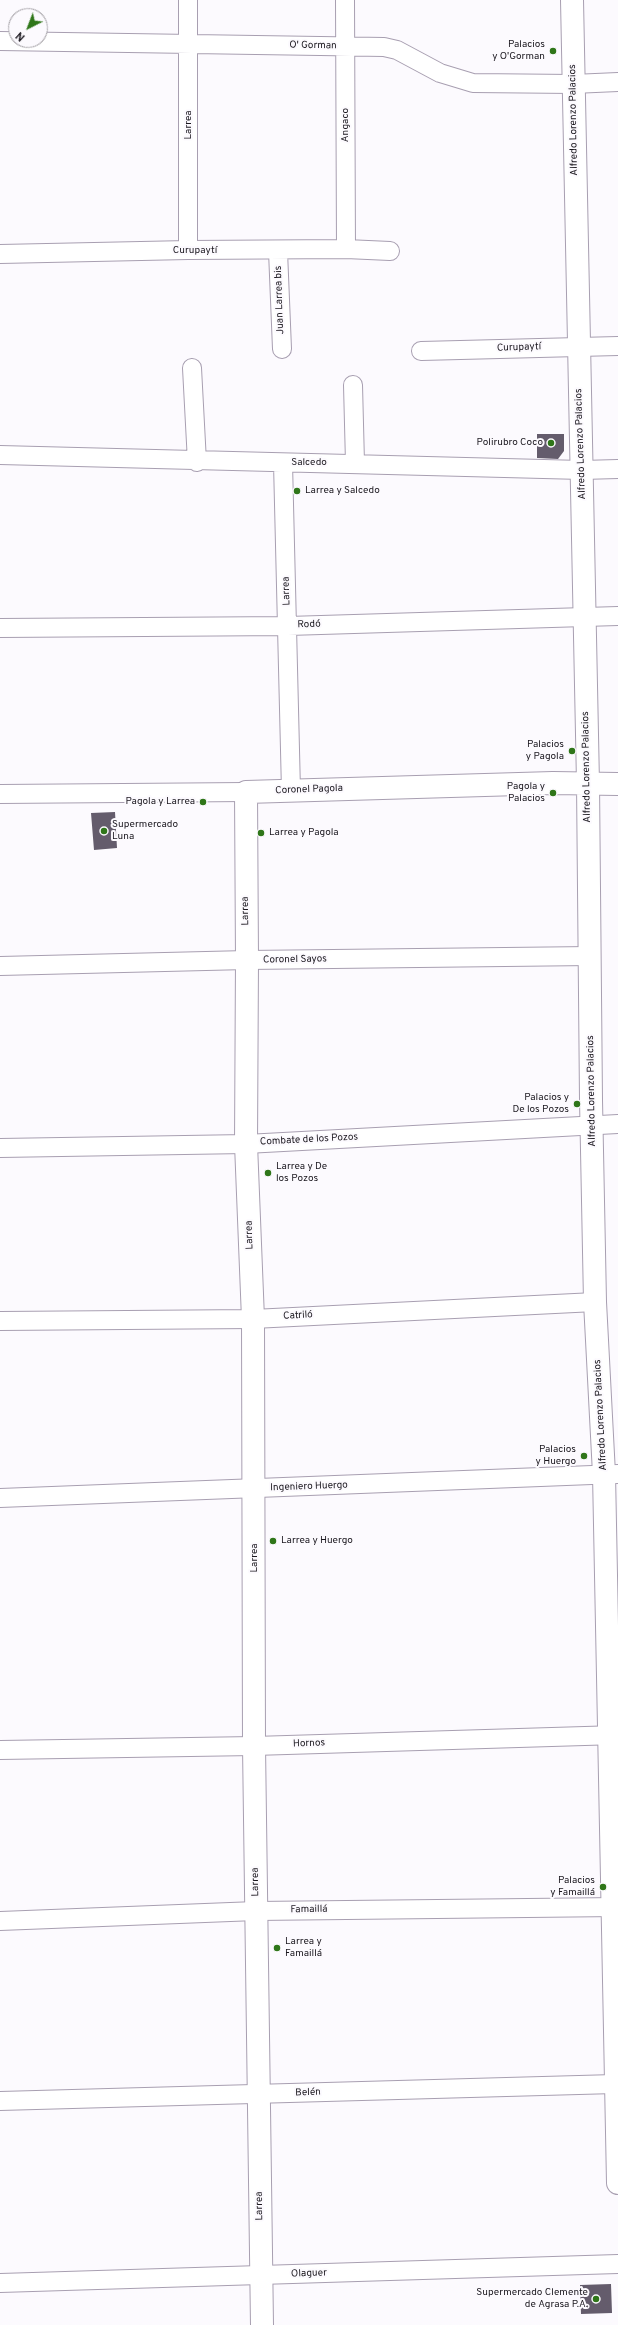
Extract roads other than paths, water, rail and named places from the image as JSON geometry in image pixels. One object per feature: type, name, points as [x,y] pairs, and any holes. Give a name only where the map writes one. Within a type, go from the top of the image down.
[{"type":"street","name":"Larrea","points":[[188,0],[188,250]]},
{"type":"street","name":"Angaco","points":[[345,0],[346,249]]},
{"type":"street","name":"Alfredo Lorenzo Palacios","points":[[572,0],[572,84],[588,783],[595,1302],[611,1474],[616,1907],[615,2084],[618,2183]]},
{"type":"street","name":"O' Gorman","points":[[0,41],[384,47],[397,50],[440,73],[473,83],[572,84],[618,82]]},
{"type":"street","name":"Curupaytí","points":[[0,254],[188,250],[278,251],[346,249],[390,251]]},
{"type":"street","name":"Juan Larrea bis","points":[[278,251],[282,349]]},
{"type":"street","name":"Curupaytí","points":[[421,351],[618,346]]},
{"type":"street","points":[[192,368],[196,462]]},
{"type":"street","points":[[353,385],[354,463]]},
{"type":"street","name":"Salcedo","points":[[0,455],[196,462],[354,463],[582,470],[618,469]]},
{"type":"street","name":"Larrea","points":[[283,463],[291,791]]},
{"type":"street","name":"Rodó","points":[[0,628],[288,626],[618,616]]},
{"type":"street","name":"Coronel Pagola","points":[[0,794],[246,792],[588,783],[618,784]]},
{"type":"street","name":"Larrea","points":[[246,792],[246,1144],[253,1318],[254,1746],[262,2325]]},
{"type":"street","name":"Coronel Sayos","points":[[0,966],[247,960],[591,956]]},
{"type":"street","name":"Combate de los Pozos","points":[[0,1148],[246,1144],[592,1124],[618,1124]]},
{"type":"street","name":"Catriló","points":[[0,1321],[253,1318],[595,1302]]},
{"type":"street","name":"Ingeniero Huergo","points":[[0,1498],[611,1474]]},
{"type":"street","name":"Hornos","points":[[0,1750],[254,1746],[613,1735]]},
{"type":"street","name":"Famaillá","points":[[0,1921],[256,1911],[616,1907]]},
{"type":"street","name":"Belén","points":[[0,2101],[615,2084]]},
{"type":"street","name":"Olaguer","points":[[0,2283],[618,2264]]},
{"type":"place","name":"Palacios y O'Gorman","points":[[553,51]]},
{"type":"place","name":"Polirubro Coco","points":[[551,443]]},
{"type":"place","name":"Larrea y Salcedo","points":[[297,491]]},
{"type":"place","name":"Palacios y Pagola","points":[[572,751]]},
{"type":"place","name":"Pagola y Palacios","points":[[553,793]]},
{"type":"place","name":"Pagola y Larrea","points":[[203,802]]},
{"type":"place","name":"Supermercado Luna","points":[[104,831]]},
{"type":"place","name":"Larrea y Pagola","points":[[261,833]]},
{"type":"place","name":"Palacios y De los Pozos","points":[[577,1104]]},
{"type":"place","name":"Larrea y De los Pozos","points":[[268,1173]]},
{"type":"place","name":"Palacios y Huergo","points":[[584,1456]]},
{"type":"place","name":"Larrea y Huergo","points":[[273,1541]]},
{"type":"place","name":"Palacios y Famaillá","points":[[603,1887]]},
{"type":"place","name":"Larrea y Famaillá","points":[[277,1948]]},
{"type":"place","name":"Supermercado Clemente de Agrasa P.A.","points":[[596,2299]]}]
